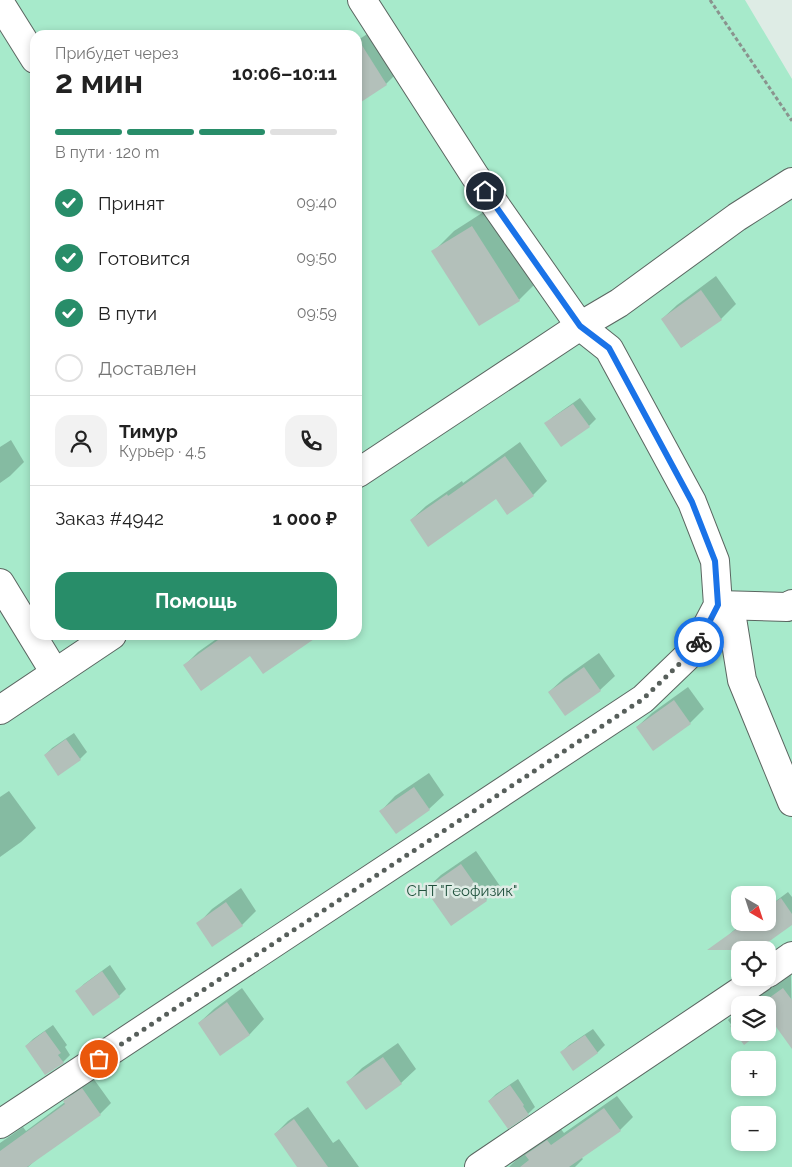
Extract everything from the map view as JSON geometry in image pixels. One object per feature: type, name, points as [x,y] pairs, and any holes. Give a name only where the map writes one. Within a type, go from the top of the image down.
[{"type":"street","points":[[362,0],[475,176],[580,326],[609,348],[692,502],[715,561],[742,680],[792,802]]},
{"type":"street","points":[[0,3],[30,51]]},
{"type":"street","points":[[362,470],[580,326],[619,303],[737,217],[792,182]]},
{"type":"street","points":[[0,583],[30,632]]},
{"type":"street","points":[[724,605],[787,608],[792,604]]},
{"type":"street","points":[[0,1124],[643,699],[695,649],[724,605]]},
{"type":"street","points":[[35,640],[55,673]]},
{"type":"street","points":[[0,710],[104,640]]},
{"type":"street","points":[[776,967],[792,956]]},
{"type":"street","points":[[479,1167],[748,986]]},
{"type":"path","points":[[710,0],[792,121]]},
{"type":"green space","name":"СНТ \"Геофизик\"","points":[[0,0],[745,0],[792,79],[792,1167],[0,1167]]},
{"type":"building","points":[[362,45],[387,85],[362,101]]},
{"type":"building","points":[[472,226],[520,301],[479,326],[431,251]]},
{"type":"building","points":[[701,290],[722,320],[681,348],[661,319]]},
{"type":"building","points":[[573,404],[590,427],[561,447],[544,423]]},
{"type":"building","points":[[505,456],[534,496],[507,515],[496,499],[428,547],[410,520]]},
{"type":"building","points":[[218,640],[313,640],[263,674],[250,656],[201,691],[183,665]]},
{"type":"building","points":[[584,667],[601,691],[565,716],[548,692]]},
{"type":"building","points":[[674,700],[691,724],[653,751],[636,727]]},
{"type":"building","points":[[66,739],[81,760],[58,776],[44,755]]},
{"type":"building","points":[[414,787],[430,810],[396,834],[379,811]]},
{"type":"building","points":[[461,864],[487,901],[451,926],[425,889]]},
{"type":"building","points":[[781,898],[792,914],[792,925],[770,941],[731,941],[731,950],[707,950],[733,931],[776,931],[776,901]]},
{"type":"building","points":[[226,902],[243,926],[212,947],[196,923]]},
{"type":"building","points":[[102,971],[120,997],[93,1016],[75,991]]},
{"type":"building","points":[[783,988],[792,1000],[792,1049],[776,1027],[776,996],[772,996]]},
{"type":"building","points":[[227,1002],[250,1035],[220,1056],[198,1023]]},
{"type":"building","points":[[45,1031],[61,1053],[58,1055],[64,1063],[45,1075],[25,1046]]},
{"type":"building","points":[[585,1035],[598,1053],[573,1071],[560,1052]]},
{"type":"building","points":[[741,1041],[749,1041],[744,1045]]},
{"type":"building","points":[[383,1057],[402,1084],[366,1110],[346,1082]]},
{"type":"building","points":[[510,1085],[529,1115],[508,1129],[488,1101]]},
{"type":"building","points":[[82,1088],[101,1115],[27,1167],[0,1167],[0,1151],[65,1104],[63,1101]]},
{"type":"building","points":[[604,1108],[621,1131],[569,1167],[520,1167],[529,1160],[525,1155],[547,1140],[551,1145]]},
{"type":"building","points":[[294,1119],[328,1167],[297,1167],[274,1134]]},
{"type":"way so far","points":[[99,1059],[643,699],[695,649],[699,642]]},
{"type":"route","points":[[485,191],[580,326],[609,348],[692,502],[715,561],[718,605],[699,642]]}]
